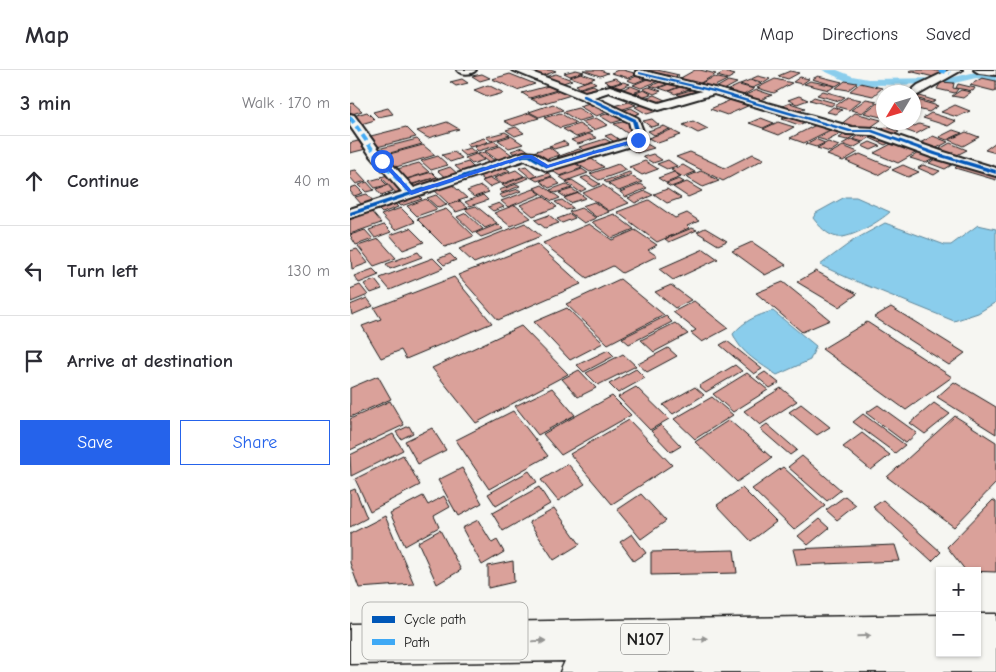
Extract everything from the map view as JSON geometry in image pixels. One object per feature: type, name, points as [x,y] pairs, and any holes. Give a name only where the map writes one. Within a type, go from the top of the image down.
[{"type":"highway","points":[[981,634],[996,634]]},
{"type":"highway","name":"N107","points":[[528,641],[936,635]]},
{"type":"highway","name":"N107","points":[[580,672],[996,665]]},
{"type":"street","points":[[462,70],[470,70]]},
{"type":"street","points":[[350,214],[524,156],[530,156],[547,167],[640,139],[634,120],[584,96],[517,70]]},
{"type":"street","points":[[939,70],[954,72]]},
{"type":"street","points":[[979,70],[996,72]]},
{"type":"street","points":[[921,89],[954,72]]},
{"type":"street","points":[[640,73],[714,91],[851,132],[872,131],[936,154],[996,172]]},
{"type":"street","points":[[584,96],[613,90],[662,107],[714,91]]},
{"type":"street","points":[[350,117],[376,156],[411,193]]},
{"type":"street","points":[[872,131],[876,127]]},
{"type":"water","points":[[845,197],[856,197],[890,212],[873,224],[850,235],[843,237],[833,236],[824,230],[813,218],[816,213]]},
{"type":"water","points":[[885,223],[945,245],[951,245],[978,225],[996,229],[996,302],[978,313],[954,321],[820,265],[854,240]]},
{"type":"water","points":[[773,311],[816,346],[810,360],[777,375],[746,352],[736,341],[733,334],[751,319]]},
{"type":"building","points":[[576,70],[584,72],[570,76],[564,73]]},
{"type":"building","points":[[583,70],[600,70],[608,73],[600,76]]},
{"type":"building","points":[[618,70],[638,74],[629,78],[611,73]]},
{"type":"building","points":[[650,70],[679,75],[672,79],[645,73]]},
{"type":"building","points":[[695,70],[716,74],[697,85],[677,80]]},
{"type":"building","points":[[529,71],[556,71],[542,76]]},
{"type":"building","points":[[790,71],[799,73],[788,79],[778,76]]},
{"type":"building","points":[[909,71],[941,72],[934,77]]},
{"type":"building","points":[[724,72],[735,75],[728,79],[717,76]]},
{"type":"building","points":[[581,73],[595,78],[584,82],[570,77]]},
{"type":"building","points":[[482,74],[490,78],[480,81],[472,76]]},
{"type":"building","points":[[510,74],[535,84],[517,90],[492,79]]},
{"type":"building","points":[[556,74],[572,80],[560,84],[544,77]]},
{"type":"building","points":[[642,74],[650,77],[635,83],[627,80]]},
{"type":"building","points":[[758,76],[770,79],[764,83],[751,79]]},
{"type":"building","points":[[818,76],[842,82],[836,86],[812,79]]},
{"type":"building","points":[[652,77],[661,80],[641,88],[633,85]]},
{"type":"building","points":[[714,77],[727,80],[709,89],[697,85]]},
{"type":"building","points":[[800,77],[809,79],[802,84],[793,82]]},
{"type":"building","points":[[615,78],[621,82],[611,85],[604,81]]},
{"type":"building","points":[[982,78],[996,81],[996,90],[970,85]]},
{"type":"building","points":[[462,79],[468,83],[456,86],[450,82]]},
{"type":"building","points":[[775,79],[792,83],[774,93],[757,88]]},
{"type":"building","points":[[591,80],[596,83],[580,88],[576,85]]},
{"type":"building","points":[[665,80],[672,82],[657,88],[650,86]]},
{"type":"building","points":[[750,80],[762,84],[752,88],[740,84]]},
{"type":"building","points":[[728,81],[737,83],[722,91],[714,89]]},
{"type":"building","points":[[810,81],[835,86],[829,90],[804,84]]},
{"type":"building","points":[[845,81],[857,83],[848,90],[836,88]]},
{"type":"building","points":[[623,82],[630,84],[618,89],[611,86]]},
{"type":"building","points":[[674,82],[683,85],[668,91],[659,88]]},
{"type":"building","points":[[941,82],[954,83],[953,88],[958,89],[955,93],[937,89]]},
{"type":"building","points":[[860,83],[876,87],[876,93],[873,96],[850,91]]},
{"type":"building","points":[[958,84],[975,88],[973,91],[956,88]]},
{"type":"building","points":[[488,85],[504,93],[489,97],[474,90]]},
{"type":"building","points":[[593,85],[602,90],[588,94],[579,89]]},
{"type":"building","points":[[686,85],[692,88],[675,94],[669,91]]},
{"type":"building","points":[[739,85],[754,89],[740,97],[724,92]]},
{"type":"building","points":[[548,86],[557,90],[530,98],[522,93]]},
{"type":"building","points":[[631,86],[641,90],[630,94],[620,90]]},
{"type":"building","points":[[649,87],[661,91],[654,94],[643,89]]},
{"type":"building","points":[[694,89],[702,92],[685,98],[677,94]]},
{"type":"building","points":[[560,90],[571,95],[541,104],[531,99]]},
{"type":"building","points":[[644,90],[651,94],[641,97],[633,94]]},
{"type":"building","points":[[757,90],[772,95],[758,101],[743,96]]},
{"type":"building","points":[[961,90],[971,92],[963,98],[952,96]]},
{"type":"building","points":[[823,91],[845,97],[839,101],[817,95]]},
{"type":"building","points":[[654,95],[665,100],[655,104],[644,98]]},
{"type":"building","points":[[799,96],[808,100],[797,104],[788,100]]},
{"type":"building","points":[[921,96],[936,101],[932,103],[921,100]]},
{"type":"building","points":[[814,97],[835,103],[831,106],[810,100]]},
{"type":"building","points":[[848,97],[861,100],[849,110],[835,106]]},
{"type":"building","points":[[733,99],[750,105],[727,115],[710,109]]},
{"type":"building","points":[[866,99],[876,101],[862,113],[851,110]]},
{"type":"building","points":[[921,101],[938,106],[929,112],[921,110]]},
{"type":"building","points":[[593,102],[610,111],[596,116],[579,106]]},
{"type":"building","points":[[629,102],[636,105],[620,110],[613,106]]},
{"type":"building","points":[[353,103],[362,111],[352,114],[350,112],[350,104]]},
{"type":"building","points":[[790,103],[805,108],[794,113],[780,107]]},
{"type":"building","points":[[553,104],[563,110],[539,117],[529,112]]},
{"type":"building","points":[[644,104],[657,111],[647,114],[635,107]]},
{"type":"building","points":[[876,104],[876,116],[864,113]]},
{"type":"building","points":[[955,105],[970,111],[957,117],[941,112]]},
{"type":"building","points":[[833,107],[842,110],[836,114],[827,112]]},
{"type":"building","points":[[388,108],[393,114],[378,117],[373,112]]},
{"type":"building","points":[[578,108],[593,117],[578,121],[563,112]]},
{"type":"building","points":[[631,108],[640,113],[631,116],[622,111]]},
{"type":"building","points":[[367,112],[375,120],[361,124],[353,116]]},
{"type":"building","points":[[613,112],[626,119],[612,123],[600,116]]},
{"type":"building","points":[[529,113],[539,118],[513,126],[504,121]]},
{"type":"building","points":[[560,113],[576,123],[560,128],[544,118]]},
{"type":"building","points":[[855,113],[876,119],[876,123],[868,129],[840,125]]},
{"type":"building","points":[[931,113],[956,121],[948,126],[923,118]]},
{"type":"building","points":[[791,115],[807,121],[799,125],[782,119]]},
{"type":"building","points":[[596,118],[608,125],[594,130],[581,122]]},
{"type":"building","points":[[761,118],[774,123],[763,128],[749,123]]},
{"type":"building","points":[[652,119],[659,125],[651,127],[643,121]]},
{"type":"building","points":[[631,120],[636,130],[627,133],[614,124]]},
{"type":"building","points":[[693,121],[708,129],[698,133],[683,125]]},
{"type":"building","points":[[447,122],[459,129],[428,138],[417,131]]},
{"type":"building","points":[[778,122],[794,127],[779,135],[763,129]]},
{"type":"building","points":[[579,124],[592,132],[576,137],[563,129]]},
{"type":"building","points":[[818,124],[832,129],[804,143],[790,138]]},
{"type":"building","points":[[921,125],[929,127],[916,134],[905,130],[921,130]]},
{"type":"building","points":[[664,126],[670,129],[654,135],[648,131]]},
{"type":"building","points":[[406,127],[416,137],[377,147],[367,137]]},
{"type":"building","points":[[516,127],[524,133],[515,136],[506,130]]},
{"type":"building","points":[[834,129],[844,132],[827,141],[817,138]]},
{"type":"building","points":[[671,130],[681,135],[658,143],[648,138]]},
{"type":"building","points":[[894,130],[899,132],[892,136],[879,131]]},
{"type":"building","points":[[953,130],[962,133],[947,140],[939,137]]},
{"type":"building","points":[[505,132],[510,135],[491,141],[486,137]]},
{"type":"building","points":[[848,132],[856,135],[847,140],[839,138]]},
{"type":"building","points":[[862,132],[872,136],[863,142],[853,139]]},
{"type":"building","points":[[966,132],[979,137],[963,146],[949,140]]},
{"type":"building","points":[[589,134],[597,138],[578,144],[571,140]]},
{"type":"building","points":[[611,134],[624,143],[618,144],[605,136]]},
{"type":"building","points":[[878,135],[893,141],[885,145],[870,138]]},
{"type":"building","points":[[511,136],[523,144],[509,148],[498,140]]},
{"type":"building","points":[[933,136],[948,142],[933,150],[918,144]]},
{"type":"building","points":[[484,138],[488,142],[470,147],[466,144]]},
{"type":"building","points":[[417,139],[422,144],[383,155],[378,149]]},
{"type":"building","points":[[605,139],[616,145],[590,154],[579,147]]},
{"type":"building","points":[[815,139],[825,143],[816,147],[806,144]]},
{"type":"building","points":[[851,139],[862,143],[853,148],[842,144]]},
{"type":"building","points":[[362,140],[370,148],[350,153],[350,143]]},
{"type":"building","points":[[494,141],[499,145],[478,151],[474,147]]},
{"type":"building","points":[[563,141],[568,145],[554,149],[549,146]]},
{"type":"building","points":[[828,142],[839,146],[830,152],[817,148]]},
{"type":"building","points":[[870,142],[880,146],[871,150],[862,146]]},
{"type":"building","points":[[895,142],[919,151],[898,163],[874,153]]},
{"type":"building","points":[[996,142],[996,153],[985,150]]},
{"type":"building","points":[[645,143],[654,148],[637,153],[629,148]]},
{"type":"building","points":[[950,143],[967,150],[953,157],[936,151]]},
{"type":"building","points":[[423,145],[435,155],[393,168],[382,156]]},
{"type":"building","points":[[500,146],[515,157],[500,162],[485,151]]},
{"type":"building","points":[[843,146],[858,152],[843,161],[827,155]]},
{"type":"building","points":[[523,147],[530,152],[517,156],[511,151]]},
{"type":"building","points":[[549,147],[560,155],[544,160],[533,152]]},
{"type":"building","points":[[470,148],[476,153],[465,156],[459,151]]},
{"type":"building","points":[[579,149],[582,151],[560,159],[557,157]]},
{"type":"building","points":[[454,152],[462,158],[450,162],[442,155]]},
{"type":"building","points":[[484,152],[495,161],[489,163],[478,154]]},
{"type":"building","points":[[690,152],[725,168],[753,154],[764,159],[723,181],[676,157]]},
{"type":"building","points":[[920,152],[936,157],[926,163],[910,158]]},
{"type":"building","points":[[476,154],[484,160],[472,164],[465,158]]},
{"type":"building","points":[[653,154],[662,160],[653,163],[643,157]]},
{"type":"building","points":[[860,154],[891,167],[878,175],[846,161]]},
{"type":"building","points":[[438,156],[448,165],[431,170],[421,161]]},
{"type":"building","points":[[938,157],[955,163],[945,169],[929,163]]},
{"type":"building","points":[[590,158],[604,167],[590,172],[576,163]]},
{"type":"building","points":[[668,160],[677,166],[667,169],[657,164]]},
{"type":"building","points":[[645,161],[658,169],[642,175],[629,167]]},
{"type":"building","points":[[468,162],[476,170],[464,174],[455,166]]},
{"type":"building","points":[[573,162],[582,168],[560,176],[551,170]]},
{"type":"building","points":[[419,163],[429,172],[403,180],[394,170]]},
{"type":"building","points":[[960,163],[996,174],[996,180],[955,168]]},
{"type":"building","points":[[618,164],[627,170],[599,180],[590,174]]},
{"type":"building","points":[[683,165],[695,172],[683,177],[671,170]]},
{"type":"building","points":[[903,165],[919,172],[908,177],[892,170]]},
{"type":"building","points":[[923,165],[940,171],[934,175],[918,168]]},
{"type":"building","points":[[503,166],[510,171],[484,180],[477,174]]},
{"type":"building","points":[[526,166],[537,176],[531,178],[519,168]]},
{"type":"building","points":[[450,167],[460,176],[448,180],[438,171]]},
{"type":"building","points":[[582,169],[588,173],[566,181],[560,177]]},
{"type":"building","points":[[356,170],[366,181],[356,184],[350,177],[350,171]]},
{"type":"building","points":[[516,170],[524,176],[502,184],[494,178]]},
{"type":"building","points":[[701,171],[719,181],[703,187],[686,177]]},
{"type":"building","points":[[432,172],[437,177],[409,185],[404,180]]},
{"type":"building","points":[[629,172],[632,174],[607,183],[604,181]]},
{"type":"building","points":[[674,172],[681,177],[666,183],[658,178]]},
{"type":"building","points":[[548,173],[552,176],[537,181],[532,178]]},
{"type":"building","points":[[391,174],[409,192],[399,196],[381,177]]},
{"type":"building","points":[[526,176],[529,178],[505,187],[502,185]]},
{"type":"building","points":[[587,176],[600,184],[594,187],[581,178]]},
{"type":"building","points":[[631,176],[642,182],[619,191],[608,184]]},
{"type":"building","points":[[438,177],[443,182],[413,191],[408,186]]},
{"type":"building","points":[[551,177],[560,184],[549,188],[540,181]]},
{"type":"building","points":[[380,178],[387,185],[375,188],[369,181]]},
{"type":"building","points":[[491,178],[499,183],[489,187],[482,181]]},
{"type":"building","points":[[679,179],[684,182],[671,187],[666,184]]},
{"type":"building","points":[[572,180],[586,189],[580,192],[566,182]]},
{"type":"building","points":[[367,182],[374,190],[366,192],[359,185]]},
{"type":"building","points":[[687,182],[702,191],[688,197],[673,187]]},
{"type":"building","points":[[450,183],[467,198],[449,204],[433,189]]},
{"type":"building","points":[[517,184],[520,186],[502,193],[499,190]]},
{"type":"building","points":[[566,184],[572,188],[555,193],[550,190]]},
{"type":"building","points":[[641,184],[647,188],[626,197],[620,192]]},
{"type":"building","points":[[388,185],[393,191],[381,195],[376,189]]},
{"type":"building","points":[[542,185],[560,198],[552,201],[534,188]]},
{"type":"building","points":[[603,185],[629,203],[609,211],[583,193]]},
{"type":"building","points":[[356,186],[363,193],[354,196],[350,188]]},
{"type":"building","points":[[481,186],[489,192],[474,197],[467,191]]},
{"type":"building","points":[[518,189],[521,191],[503,198],[499,195]]},
{"type":"building","points":[[534,189],[541,194],[508,207],[501,201]]},
{"type":"building","points":[[572,189],[578,193],[565,197],[559,193]]},
{"type":"building","points":[[667,189],[681,198],[667,203],[654,194]]},
{"type":"building","points":[[645,191],[653,195],[635,203],[628,198]]},
{"type":"building","points":[[416,193],[422,199],[401,206],[395,200]]},
{"type":"building","points":[[579,193],[586,198],[570,203],[564,198]]},
{"type":"building","points":[[367,194],[374,202],[363,206],[355,197]]},
{"type":"building","points":[[436,195],[447,205],[438,208],[427,198]]},
{"type":"building","points":[[483,195],[488,200],[470,206],[465,202]]},
{"type":"building","points":[[543,196],[557,207],[533,216],[520,205]]},
{"type":"building","points":[[426,199],[437,209],[417,216],[407,206]]},
{"type":"building","points":[[391,200],[398,207],[382,213],[375,206]]},
{"type":"building","points":[[562,200],[573,208],[566,210],[555,202]]},
{"type":"building","points":[[649,200],[675,218],[687,213],[699,221],[687,226],[689,228],[657,242],[617,212]]},
{"type":"building","points":[[460,201],[468,208],[456,212],[448,205]]},
{"type":"building","points":[[594,202],[609,212],[596,217],[582,206]]},
{"type":"building","points":[[499,203],[504,207],[493,211],[488,207]]},
{"type":"building","points":[[515,205],[531,218],[510,226],[494,213]]},
{"type":"building","points":[[476,206],[497,223],[485,228],[465,209]]},
{"type":"building","points":[[401,208],[415,222],[395,230],[381,215]]},
{"type":"building","points":[[581,208],[596,218],[584,223],[569,212]]},
{"type":"building","points":[[446,209],[474,236],[445,247],[417,219]]},
{"type":"building","points":[[370,210],[381,223],[350,234],[350,217]]},
{"type":"building","points":[[466,213],[483,229],[474,233],[457,217]]},
{"type":"building","points":[[570,214],[575,218],[562,223],[557,219]]},
{"type":"building","points":[[614,214],[634,229],[612,238],[592,222]]},
{"type":"building","points":[[549,215],[559,223],[545,228],[535,220]]},
{"type":"building","points":[[525,223],[541,236],[474,263],[459,249]]},
{"type":"building","points":[[498,224],[503,229],[481,237],[476,233]]},
{"type":"building","points":[[589,224],[612,240],[635,230],[657,245],[648,250],[657,256],[622,273],[613,266],[587,278],[543,243]]},
{"type":"building","points":[[384,225],[391,232],[375,238],[369,230]]},
{"type":"building","points":[[410,228],[424,242],[403,250],[390,235]]},
{"type":"building","points":[[692,228],[697,230],[669,242],[665,239]]},
{"type":"building","points":[[705,228],[727,241],[718,245],[697,232]]},
{"type":"building","points":[[365,230],[373,239],[356,245],[350,235]]},
{"type":"building","points":[[379,239],[396,258],[374,266],[358,246]]},
{"type":"building","points":[[752,242],[786,265],[765,275],[732,251]]},
{"type":"building","points":[[537,244],[581,284],[498,320],[458,275]]},
{"type":"building","points":[[357,249],[368,263],[352,269],[350,251]]},
{"type":"building","points":[[704,249],[718,259],[673,280],[659,269]]},
{"type":"building","points":[[418,252],[422,257],[390,269],[386,264]]},
{"type":"building","points":[[450,254],[456,260],[444,265],[438,259]]},
{"type":"building","points":[[433,258],[443,268],[390,290],[380,278]]},
{"type":"building","points":[[373,269],[379,275],[359,283],[354,276]]},
{"type":"building","points":[[816,271],[857,294],[839,307],[797,282]]},
{"type":"building","points":[[454,277],[492,323],[406,359],[401,350],[381,358],[362,326],[381,319],[374,308]]},
{"type":"building","points":[[620,279],[664,315],[608,344],[566,304]]},
{"type":"building","points":[[375,280],[382,289],[371,293],[364,284]]},
{"type":"building","points":[[783,282],[830,320],[802,332],[756,293]]},
{"type":"building","points":[[360,285],[368,295],[351,302],[350,289]]},
{"type":"building","points":[[671,285],[691,300],[675,308],[655,292]]},
{"type":"building","points":[[367,298],[373,306],[352,315],[350,305]]},
{"type":"building","points":[[694,301],[728,328],[702,342],[691,333],[696,330],[673,312]]},
{"type":"building","points":[[891,307],[965,353],[949,365],[874,317]]},
{"type":"building","points":[[567,308],[603,343],[570,360],[534,322]]},
{"type":"building","points":[[666,316],[672,322],[629,344],[622,338]]},
{"type":"building","points":[[867,322],[952,377],[906,410],[822,349]]},
{"type":"building","points":[[675,323],[688,334],[654,352],[641,340]]},
{"type":"building","points":[[521,326],[568,374],[476,423],[432,368]]},
{"type":"building","points":[[727,341],[762,369],[754,374],[720,345]]},
{"type":"building","points":[[668,348],[677,356],[647,372],[638,364]]},
{"type":"building","points":[[608,350],[614,356],[584,372],[577,365]]},
{"type":"building","points":[[623,354],[636,366],[598,385],[586,373]]},
{"type":"building","points":[[735,365],[742,371],[706,392],[699,386]]},
{"type":"building","points":[[636,369],[645,378],[618,393],[609,384]]},
{"type":"building","points":[[579,370],[596,388],[578,397],[562,379]]},
{"type":"building","points":[[765,372],[779,383],[770,388],[757,377]]},
{"type":"building","points":[[747,373],[768,390],[733,412],[713,394]]},
{"type":"building","points":[[378,376],[391,399],[350,417],[350,388]]},
{"type":"building","points":[[954,382],[996,407],[996,434],[937,397]]},
{"type":"building","points":[[636,387],[669,419],[650,430],[618,397]]},
{"type":"building","points":[[695,387],[704,395],[673,414],[663,405]]},
{"type":"building","points":[[552,388],[575,415],[538,435],[515,406]]},
{"type":"building","points":[[781,388],[797,401],[760,425],[744,411]]},
{"type":"building","points":[[612,396],[631,415],[561,455],[543,434]]},
{"type":"building","points":[[712,397],[733,415],[695,439],[674,419]]},
{"type":"building","points":[[390,401],[404,425],[350,450],[350,419]]},
{"type":"building","points":[[934,403],[950,414],[925,434],[910,423]]},
{"type":"building","points":[[801,404],[830,427],[817,435],[789,412]]},
{"type":"building","points":[[878,405],[917,433],[906,443],[866,413]]},
{"type":"building","points":[[513,411],[548,456],[489,489],[456,440]]},
{"type":"building","points":[[863,414],[905,445],[895,453],[853,422]]},
{"type":"building","points":[[955,416],[996,442],[996,483],[954,527],[887,477]]},
{"type":"building","points":[[629,420],[672,465],[612,504],[570,454]]},
{"type":"building","points":[[729,420],[772,458],[737,482],[695,442]]},
{"type":"building","points":[[767,424],[797,450],[790,455],[760,429]]},
{"type":"building","points":[[661,425],[681,446],[671,452],[651,431]]},
{"type":"building","points":[[409,426],[413,433],[401,439],[396,432]]},
{"type":"building","points":[[432,428],[446,450],[418,464],[405,441]]},
{"type":"building","points":[[862,433],[890,455],[871,470],[843,447]]},
{"type":"building","points":[[393,434],[403,450],[351,476],[350,455]]},
{"type":"building","points":[[403,455],[420,485],[370,511],[355,479]]},
{"type":"building","points":[[802,456],[841,490],[827,501],[788,467]]},
{"type":"building","points":[[568,464],[585,484],[558,501],[541,480]]},
{"type":"building","points":[[783,467],[825,506],[794,530],[752,489]]},
{"type":"building","points":[[462,468],[482,503],[458,516],[438,480]]},
{"type":"building","points":[[529,471],[537,482],[496,506],[488,494]]},
{"type":"building","points":[[539,487],[550,504],[503,531],[492,513]]},
{"type":"building","points":[[742,488],[776,522],[751,541],[717,505]]},
{"type":"building","points":[[355,489],[367,518],[350,527],[350,491]]},
{"type":"building","points":[[641,494],[666,521],[641,539],[617,510]]},
{"type":"building","points":[[423,496],[428,505],[444,496],[450,507],[434,516],[439,527],[405,546],[390,513]]},
{"type":"building","points":[[845,496],[856,505],[837,520],[826,510]]},
{"type":"building","points":[[883,500],[941,552],[932,561],[873,507]]},
{"type":"building","points":[[993,500],[996,502],[996,572],[981,572],[981,567],[963,567],[947,547]]},
{"type":"building","points":[[554,508],[580,544],[554,560],[529,522]]},
{"type":"building","points":[[385,516],[414,584],[359,588],[350,563],[350,534]]},
{"type":"building","points":[[819,519],[829,528],[808,545],[798,536]]},
{"type":"building","points":[[478,520],[492,543],[497,540],[504,552],[482,565],[462,528]]},
{"type":"building","points":[[440,530],[461,570],[437,584],[418,542]]},
{"type":"building","points":[[632,534],[646,553],[634,561],[620,542]]},
{"type":"building","points":[[895,545],[900,561],[797,565],[793,549]]},
{"type":"building","points":[[734,550],[737,573],[651,575],[651,552]]},
{"type":"building","points":[[513,561],[514,582],[488,588],[488,566]]},
{"type":"waterway","points":[[827,70],[850,79],[868,82],[950,81],[976,75],[996,78]]},
{"type":"marked path","points":[[939,70],[950,73]]},
{"type":"marked path","points":[[350,117],[376,155],[411,193]]},
{"type":"cycle path","points":[[640,73],[714,91],[851,131],[871,131],[936,154],[996,172]]},
{"type":"cycle path","points":[[350,214],[524,156],[530,156],[547,167],[640,139],[634,120],[584,96]]},
{"type":"route","points":[[382,161],[411,193],[524,156],[530,156],[547,167],[638,140]]}]
